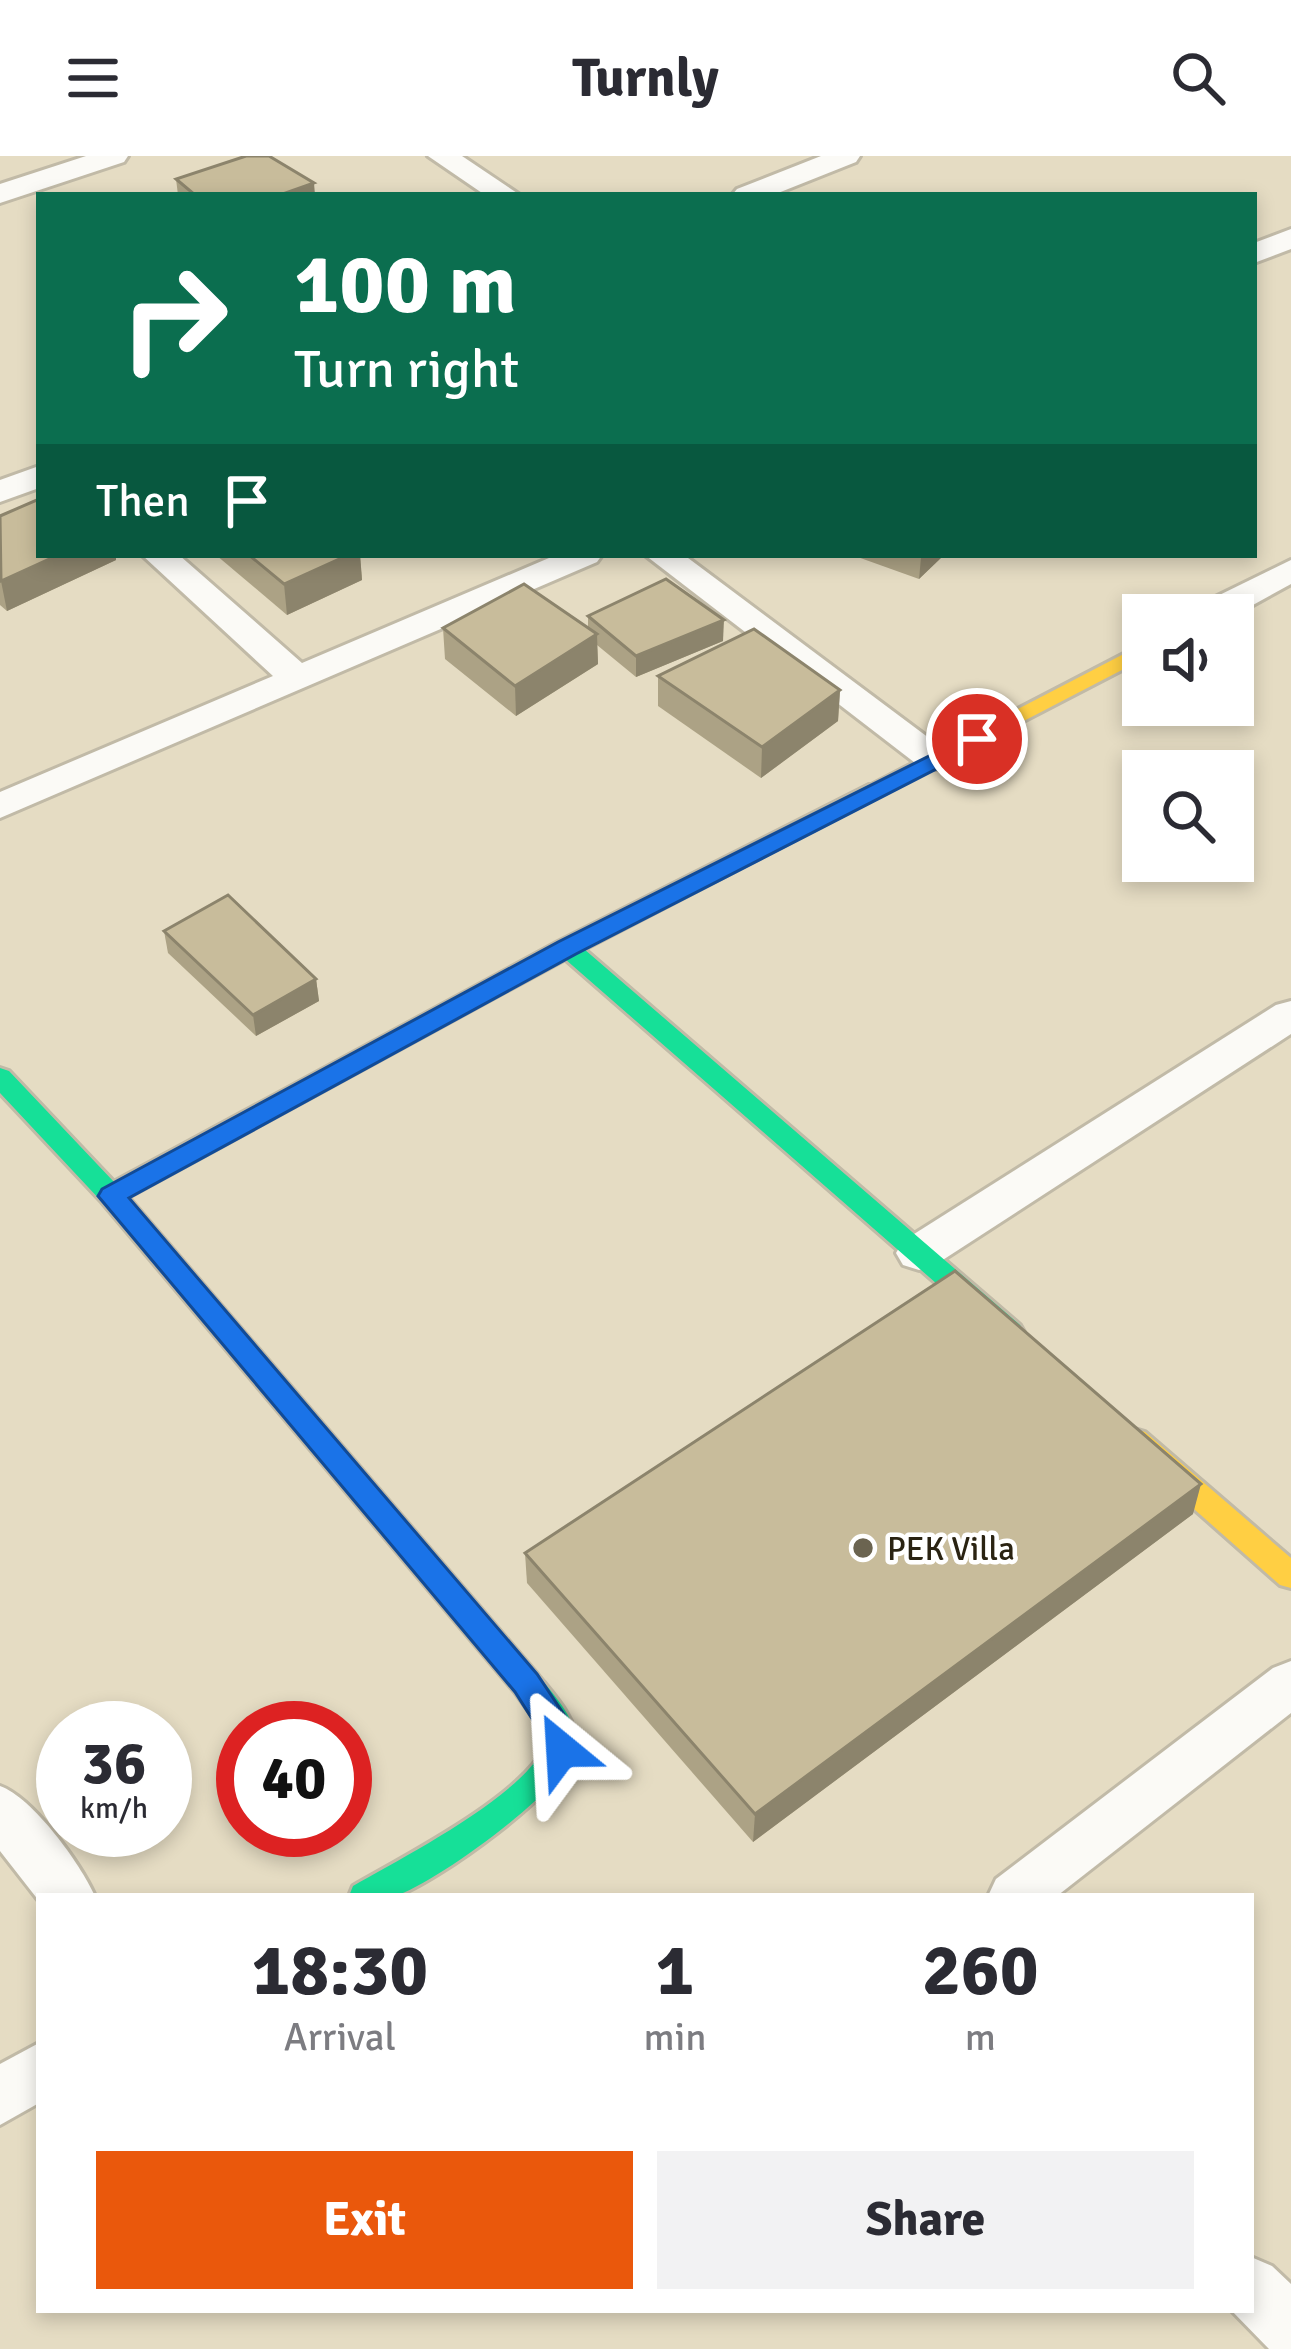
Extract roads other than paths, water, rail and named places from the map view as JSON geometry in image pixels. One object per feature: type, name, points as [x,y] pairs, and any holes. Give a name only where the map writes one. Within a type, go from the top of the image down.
[{"type":"street","points":[[0,194],[114,156]]},
{"type":"street","points":[[442,156],[500,192]]},
{"type":"street","points":[[756,192],[847,156]]},
{"type":"street","points":[[1257,253],[1291,238]]},
{"type":"street","points":[[0,492],[36,477]]},
{"type":"street","points":[[162,558],[298,679]]},
{"type":"street","points":[[0,806],[578,558]]},
{"type":"street","points":[[666,558],[936,761]]},
{"type":"street","points":[[1247,594],[1291,570]]},
{"type":"street","points":[[111,1196],[567,948],[1122,661]]},
{"type":"street","points":[[567,948],[1025,1345]]},
{"type":"street","points":[[919,1253],[1291,1016]]},
{"type":"street","points":[[0,1077],[111,1196],[526,1683],[556,1729],[562,1750],[554,1772],[456,1842],[370,1893]]},
{"type":"street","points":[[1114,1422],[1291,1576]]},
{"type":"street","points":[[1019,1893],[1291,1683]]},
{"type":"street","points":[[0,1810],[66,1893]]},
{"type":"street","points":[[0,2096],[36,2072]]},
{"type":"street","points":[[1254,2290],[1291,2326]]},
{"type":"place","name":"PEK Villa","points":[[863,1548]]}]
